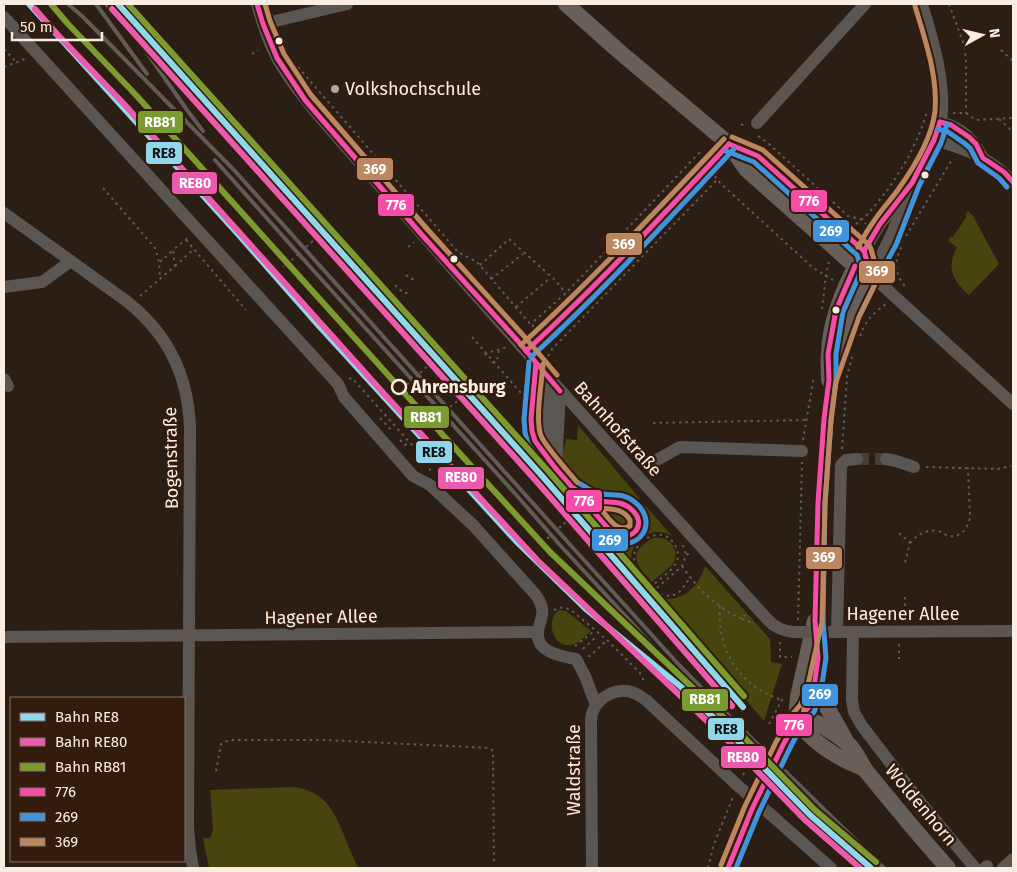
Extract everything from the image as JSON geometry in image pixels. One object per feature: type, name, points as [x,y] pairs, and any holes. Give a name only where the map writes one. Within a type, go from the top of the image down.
[{"type":"main road","points":[[566,4],[728,144],[746,169],[856,266],[871,275]]},
{"type":"main road","points":[[728,144],[758,156],[864,251],[871,275],[852,314],[829,380],[828,354],[836,310],[864,251]]},
{"type":"main road","name":"Woldenhorn","points":[[796,721],[808,708],[816,680],[818,648],[815,621],[798,697],[796,721],[812,738],[825,748],[846,762],[863,768]]},
{"type":"main road","name":"Woldenhorn","points":[[816,680],[824,702],[847,743],[856,753],[863,768],[948,868]]},
{"type":"main road","name":"Woldenhorn","points":[[796,721],[813,721],[847,743]]},
{"type":"main road","points":[[728,868],[752,810]]},
{"type":"street","name":"Bahnhofstraße","points":[[257,4],[277,58],[305,100],[373,187],[422,235],[526,351],[540,362],[560,391],[773,625],[785,631],[795,628]]},
{"type":"street","points":[[263,24],[347,4]]},
{"type":"street","points":[[757,129],[865,4]]},
{"type":"street","points":[[922,4],[939,66],[942,103],[940,122],[934,140],[912,183],[896,224],[871,275],[1013,404]]},
{"type":"street","points":[[4,17],[338,384],[344,397],[413,476],[430,485],[473,525],[535,594],[542,607],[542,619],[538,632],[539,641],[546,650],[557,655],[576,659],[596,705]]},
{"type":"street","points":[[940,122],[951,125],[969,137],[976,144],[983,158]]},
{"type":"street","points":[[934,140],[976,154],[1004,172],[1013,182]]},
{"type":"street","points":[[526,351],[561,319],[642,237],[728,144]]},
{"type":"street","points":[[864,251],[880,224],[912,183]]},
{"type":"street","name":"Bogenstraße","points":[[4,214],[130,304],[147,319],[166,342],[179,369],[187,397],[190,426],[188,827],[193,868]]},
{"type":"street","points":[[4,287],[42,282],[71,261]]},
{"type":"street","points":[[540,362],[531,419],[535,441],[556,469],[616,537],[623,538],[629,536],[638,528],[636,514],[629,506],[618,502],[591,499],[573,488]]},
{"type":"street","points":[[546,456],[551,380]]},
{"type":"street","points":[[556,469],[560,391]]},
{"type":"street","points":[[655,461],[680,447],[802,451]]},
{"type":"street","points":[[832,632],[841,465],[846,460],[856,459]]},
{"type":"street","points":[[886,459],[914,467]]},
{"type":"street","name":"Hagener Allee","points":[[795,628],[832,632],[1013,631]]},
{"type":"street","name":"Hagener Allee","points":[[4,638],[538,632]]},
{"type":"street","points":[[853,632],[852,700],[854,712],[862,726],[921,804],[982,867]]},
{"type":"street","name":"Waldstraße","points":[[592,868],[592,712],[601,699],[608,694],[629,691],[646,700]]},
{"type":"street","points":[[646,700],[831,868]]},
{"type":"street","points":[[1003,868],[1013,859]]},
{"type":"path","points":[[948,4],[964,42],[966,58],[966,113],[976,120],[1013,118]]},
{"type":"path","points":[[4,49],[16,62]]},
{"type":"path","points":[[252,54],[259,49]]},
{"type":"path","points":[[1001,50],[1013,61]]},
{"type":"path","points":[[4,66],[39,55]]},
{"type":"path","points":[[297,66],[458,252],[477,262],[533,327],[532,322],[566,293],[700,152]]},
{"type":"path","points":[[830,199],[848,216],[860,219],[868,214],[889,188],[908,158],[927,112]]},
{"type":"path","points":[[999,119],[1013,132]]},
{"type":"path","points":[[757,129],[768,143],[823,193]]},
{"type":"path","points":[[904,285],[896,270],[896,262],[902,243],[959,147]]},
{"type":"path","points":[[540,362],[717,180],[812,268],[826,275]]},
{"type":"path","points":[[103,188],[155,248],[159,262],[160,278]]},
{"type":"path","points":[[159,262],[197,230]]},
{"type":"path","points":[[306,247],[321,233]]},
{"type":"path","points":[[311,236],[314,240]]},
{"type":"path","points":[[480,266],[509,239],[555,280],[566,293]]},
{"type":"path","points":[[186,240],[246,310]]},
{"type":"path","points":[[408,247],[412,244]]},
{"type":"path","points":[[174,250],[175,266]]},
{"type":"path","points":[[130,304],[194,250]]},
{"type":"path","points":[[491,279],[523,254]]},
{"type":"path","points":[[283,267],[297,255]]},
{"type":"path","points":[[288,257],[291,261]]},
{"type":"path","points":[[406,275],[411,280],[416,279]]},
{"type":"path","points":[[516,308],[550,278]]},
{"type":"path","points":[[395,285],[404,294],[409,293]]},
{"type":"path","points":[[860,336],[867,321],[874,313]]},
{"type":"path","points":[[472,337],[507,378]]},
{"type":"path","points":[[486,354],[489,351],[499,351],[517,340]]},
{"type":"path","points":[[493,363],[497,360],[499,351]]},
{"type":"path","points":[[841,465],[847,377],[854,351]]},
{"type":"path","points":[[420,373],[435,359]]},
{"type":"path","points":[[427,366],[444,384]]},
{"type":"path","points":[[338,384],[352,378],[430,465],[430,485]]},
{"type":"path","points":[[397,393],[410,381]]},
{"type":"path","points":[[404,387],[420,405]]},
{"type":"path","points":[[452,394],[458,400]]},
{"type":"path","points":[[450,407],[466,394]]},
{"type":"path","points":[[377,414],[381,411]]},
{"type":"path","points":[[428,414],[434,421]]},
{"type":"path","points":[[428,427],[442,415]]},
{"type":"path","points":[[380,418],[392,431]]},
{"type":"path","points":[[653,423],[806,420],[802,451],[795,628]]},
{"type":"path","points":[[400,440],[405,445],[409,441]]},
{"type":"path","points":[[914,467],[998,469],[1011,466]]},
{"type":"path","points":[[904,563],[910,543],[913,538],[921,533],[938,531],[950,536],[962,533],[968,525],[970,517],[968,468]]},
{"type":"path","points":[[560,528],[573,515]]},
{"type":"path","points":[[566,522],[617,578]]},
{"type":"path","points":[[899,532],[910,543]]},
{"type":"path","points":[[643,541],[660,534],[672,540],[678,555],[674,566],[654,584]]},
{"type":"path","points":[[539,546],[549,537]]},
{"type":"path","points":[[545,541],[586,585]]},
{"type":"path","points":[[638,546],[633,557],[634,564],[641,575],[658,593],[669,596],[674,594],[683,589],[690,577]]},
{"type":"path","points":[[657,588],[682,566],[686,554],[701,547]]},
{"type":"path","points":[[682,566],[712,600],[733,615],[742,619],[754,605]]},
{"type":"path","points":[[905,597],[905,632]]},
{"type":"path","points":[[720,606],[722,639],[732,663],[756,687],[782,700]]},
{"type":"path","points":[[552,612],[559,608],[567,608],[607,640],[644,679],[646,700]]},
{"type":"path","points":[[573,646],[593,632]]},
{"type":"path","points":[[584,647],[597,636]]},
{"type":"path","points":[[576,659],[590,656],[607,640]]},
{"type":"path","points":[[780,646],[780,657],[788,657]]},
{"type":"path","points":[[769,724],[784,695]]},
{"type":"path","points":[[216,771],[221,744],[229,740],[325,740],[490,748],[494,751],[494,864]]},
{"type":"path","points":[[708,868],[714,844],[738,784],[747,767]]},
{"type":"shaded area","points":[[968,211],[973,216],[999,264],[969,295],[958,284],[952,273],[952,261],[957,247],[948,241],[951,236],[953,237],[967,216],[965,215]]},
{"type":"shaded area","points":[[578,425],[640,499],[637,502],[628,498],[598,497],[592,494],[569,473],[563,462],[564,449],[566,439],[577,440]]},
{"type":"shaded area","points":[[645,505],[672,536],[663,532],[655,532],[640,539],[632,553],[631,562],[634,571],[604,538],[621,543],[631,542],[641,536],[644,532],[646,520],[643,508]]},
{"type":"shaded area","points":[[607,507],[619,510],[629,517],[633,524],[629,531],[617,530],[602,512]]},
{"type":"shaded area","points":[[653,538],[664,539],[672,544],[675,558],[673,564],[652,582],[638,565],[636,559],[639,549]]},
{"type":"shaded area","points":[[705,566],[770,639],[771,662],[782,664],[764,721],[655,594],[667,599],[683,595],[692,589],[700,578]]},
{"type":"shaded area","points":[[559,610],[566,611],[591,631],[575,644],[562,644],[557,640],[552,628],[552,621]]},
{"type":"shaded area","points":[[292,787],[312,792],[326,802],[340,825],[358,868],[209,868],[203,838],[210,838],[213,829],[210,790]]},
{"type":"tunnel","points":[[857,459],[886,459]]},
{"type":"tunnel","points":[[752,809],[796,721]]},
{"type":"railway","points":[[68,4],[234,170],[680,666],[884,868]]},
{"type":"railway","points":[[96,4],[147,74]]},
{"type":"railway","points":[[106,4],[145,50],[203,131]]},
{"type":"railway","points":[[215,160],[732,735]]},
{"type":"railway","points":[[791,795],[843,836]]},
{"type":"rail line","name":"RE8","points":[[29,4],[516,541],[587,610],[680,686],[732,735],[810,815],[871,868]]},
{"type":"rail line","name":"RB81","points":[[51,4],[135,94],[550,552],[737,730],[815,810],[876,862]]},
{"type":"rail line","name":"RE8","points":[[118,4],[543,477],[743,707]]},
{"type":"rail line","name":"RB81","points":[[128,4],[549,472],[744,696]]},
{"type":"rail line","name":"RE80","points":[[35,9],[124,104],[386,396],[539,562],[727,740],[805,820],[860,868]]},
{"type":"rail line","name":"RE80","points":[[112,9],[537,482],[732,706]]},
{"type":"transit line","name":"776","points":[[257,4],[277,58],[305,100],[560,391]]},
{"type":"transit line","name":"369","points":[[265,4],[284,54],[311,95],[557,375]]},
{"type":"transit line","name":"369","points":[[858,247],[915,163],[926,142],[933,121],[935,111],[933,71],[915,6]]},
{"type":"transit line","name":"776","points":[[940,122],[951,125],[969,137],[976,144],[983,158],[1004,172],[1013,182]]},
{"type":"transit line","name":"776","points":[[864,251],[880,224],[912,183],[934,140],[940,122]]},
{"type":"transit line","name":"269","points":[[861,313],[896,245],[919,186],[941,143],[947,124]]},
{"type":"transit line","name":"269","points":[[938,129],[948,132],[970,148],[978,163],[999,178],[1007,187]]},
{"type":"transit line","name":"369","points":[[732,137],[763,150],[869,245],[878,274],[878,278],[859,317],[836,382],[831,420],[825,503],[822,622],[805,698],[803,722]]},
{"type":"transit line","name":"369","points":[[521,345],[599,270],[724,139]]},
{"type":"transit line","name":"776","points":[[729,144],[758,156],[864,251],[871,275]]},
{"type":"transit line","name":"776","points":[[526,351],[604,276],[729,144]]},
{"type":"transit line","name":"269","points":[[531,357],[660,229],[734,149]]},
{"type":"transit line","name":"269","points":[[726,151],[754,162],[857,255],[864,277]]},
{"type":"transit line","name":"776","points":[[728,868],[752,809],[783,745],[796,721],[808,708],[813,695],[818,658],[815,621],[818,503],[824,419],[829,380],[828,354],[836,310],[855,266]]},
{"type":"transit line","name":"269","points":[[736,868],[759,812],[790,748],[802,725],[814,712],[820,697],[826,658],[823,621],[825,503],[836,380],[836,354],[843,312],[862,269]]},
{"type":"transit line","name":"269","points":[[529,362],[524,419],[528,444],[550,474],[608,539],[618,543],[627,543],[635,541],[641,536],[645,529],[646,521],[643,512],[637,504],[627,497],[594,492],[577,482]]},
{"type":"transit line","name":"776","points":[[536,363],[531,419],[535,441],[556,469],[612,533],[626,536],[636,531],[638,526],[636,515],[627,506],[594,500],[573,488]]},
{"type":"transit line","name":"369","points":[[543,364],[539,402],[539,423],[542,438],[577,482]]},
{"type":"transit line","name":"369","points":[[600,508],[617,510],[624,514],[630,520],[630,526],[625,528],[617,526],[600,508]]},
{"type":"transit line","name":"369","points":[[721,865],[745,806],[776,742],[790,717],[801,704],[807,689]]},
{"type":"place","name":"Volkshochschule","points":[[335,89]]},
{"type":"place","name":"Ahrensburg","points":[[399,387]]}]
